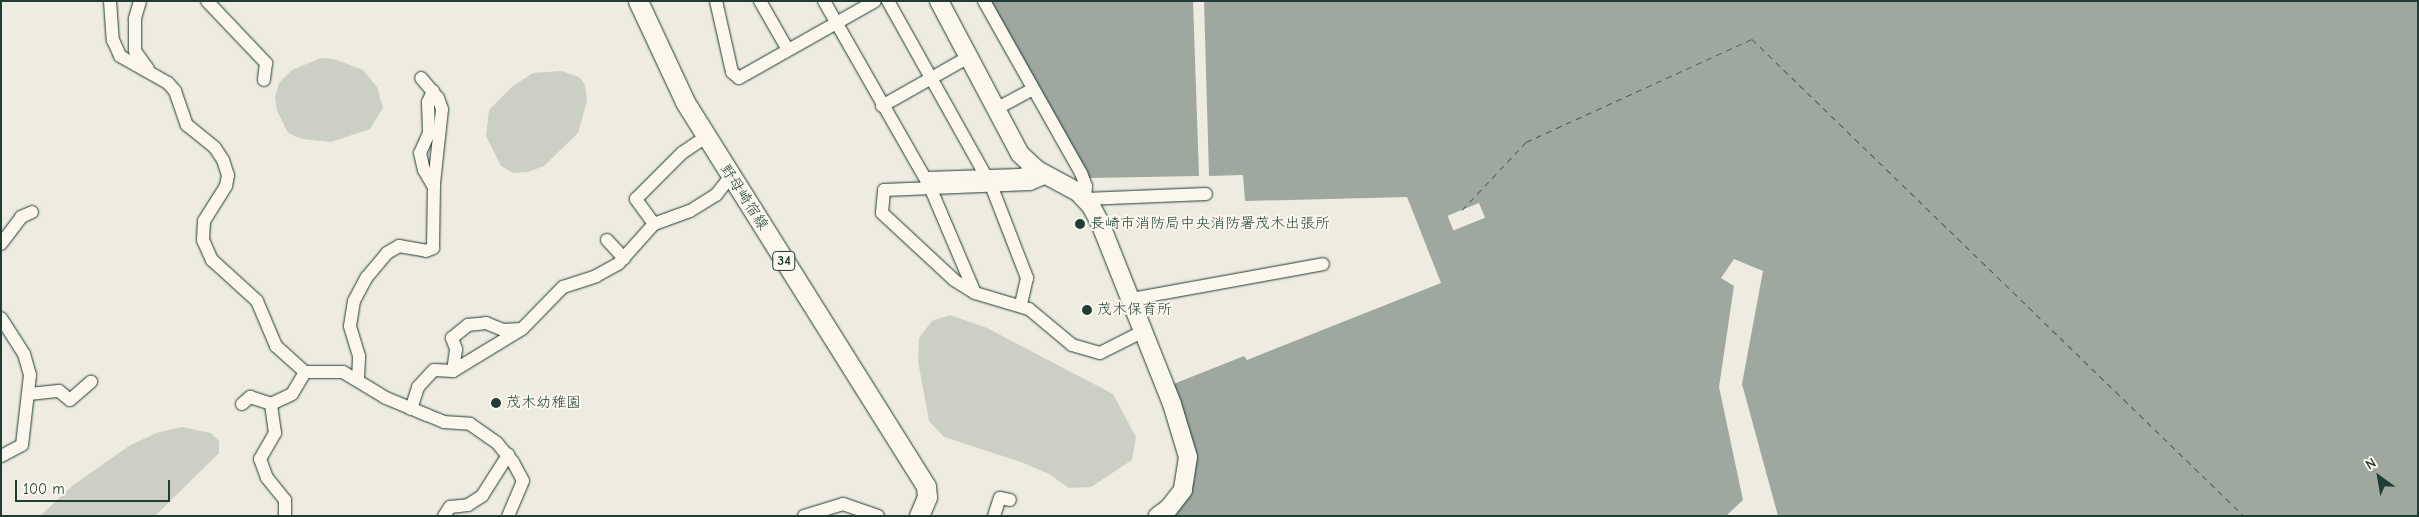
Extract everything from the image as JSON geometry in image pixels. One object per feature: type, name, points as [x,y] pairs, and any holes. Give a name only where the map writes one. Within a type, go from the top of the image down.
[{"type":"main road","name":"野母崎宿線","points":[[638,1],[684,102],[926,486],[928,497],[918,516]]},
{"type":"street","points":[[110,1],[113,40],[120,56],[138,68],[150,71]]},
{"type":"street","points":[[140,1],[135,19],[135,51],[150,71],[172,87],[187,125],[215,148],[226,168],[226,186],[203,227],[208,253],[253,296],[276,346],[305,372],[343,372],[358,378],[386,398],[411,409],[444,422],[470,424],[508,455],[523,481],[508,516]]},
{"type":"street","points":[[207,1],[266,63],[264,80]]},
{"type":"street","points":[[716,1],[732,72],[739,78],[875,1]]},
{"type":"street","points":[[760,1],[788,50]]},
{"type":"street","points":[[824,1],[882,106],[928,183],[975,293]]},
{"type":"street","points":[[888,1],[989,181],[1027,278],[1021,305]]},
{"type":"street","points":[[939,1],[967,58],[1020,154],[1043,173],[1085,199],[1100,223],[1178,421],[1188,457],[1182,490],[1169,508],[1158,516]]},
{"type":"street","points":[[984,1],[1081,174],[1086,186],[1085,199]]},
{"type":"street","points":[[882,106],[967,58]]},
{"type":"street","points":[[358,378],[359,356],[350,326],[354,301],[367,277],[387,253],[399,246],[426,251],[433,248],[434,187],[442,109],[433,91],[421,78]]},
{"type":"street","points":[[996,109],[1033,89]]},
{"type":"street","points":[[433,91],[428,102],[429,133],[420,153],[424,170],[434,187]]},
{"type":"street","points":[[654,224],[636,199],[682,153],[706,137]]},
{"type":"street","points":[[1043,173],[1030,184],[989,181],[928,183],[884,190],[882,213],[954,280],[975,293],[1021,305],[1040,316],[1065,341],[1089,352],[1109,350],[1142,332]]},
{"type":"street","points":[[411,409],[418,387],[434,370],[453,371],[522,329],[563,287],[596,276],[624,258],[654,224],[690,211],[716,195],[730,176]]},
{"type":"street","points":[[1085,199],[1206,194]]},
{"type":"street","points":[[1,244],[21,218],[32,212]]},
{"type":"street","points":[[607,240],[624,258]]},
{"type":"street","points":[[1131,299],[1323,264]]},
{"type":"street","points":[[1,318],[24,354],[30,375],[22,444],[1,456]]},
{"type":"street","points":[[453,371],[456,349],[452,338],[468,325],[486,323],[503,330],[522,329]]},
{"type":"street","points":[[242,404],[250,397],[271,404],[292,394],[305,372]]},
{"type":"street","points":[[29,394],[59,391],[70,400],[91,382]]},
{"type":"street","points":[[271,404],[276,427],[260,454],[260,467],[286,500],[285,516]]},
{"type":"street","points":[[444,516],[450,507],[468,505],[482,496],[508,455]]},
{"type":"street","points":[[994,516],[1000,498],[1010,500]]},
{"type":"street","points":[[804,516],[842,504],[878,516]]},
{"type":"shaded area","points":[[991,1],[1193,1],[1199,176],[1089,178]]},
{"type":"shaded area","points":[[1204,1],[2418,1],[2418,516],[1778,516],[1742,384],[1763,271],[1734,259],[1721,278],[1734,286],[1719,387],[1743,500],[1726,516],[1169,516],[1182,506],[1194,480],[1196,455],[1171,385],[1244,356],[1247,360],[1441,283],[1407,197],[1245,201],[1243,175],[1209,176]]},
{"type":"shaded area","points":[[321,58],[334,59],[363,70],[377,87],[383,108],[370,129],[331,142],[302,139],[288,133],[277,111],[275,97],[279,83],[292,70]]},
{"type":"shaded area","points":[[561,71],[579,77],[585,85],[587,101],[578,133],[544,166],[528,172],[513,173],[501,166],[486,136],[489,110],[513,86],[533,73]]},
{"type":"shaded area","points":[[950,315],[987,328],[1113,394],[1136,437],[1132,460],[1091,487],[1069,488],[1049,474],[1021,462],[944,437],[929,421],[918,361],[919,338],[932,321]]},
{"type":"shaded area","points":[[182,427],[211,433],[219,441],[219,453],[155,516],[40,516],[72,486],[129,446],[156,433]]},
{"type":"pier","points":[[1479,203],[1485,218],[1453,231],[1447,216]]},
{"type":"ferry route","points":[[1462,210],[1526,142],[1752,39],[2244,516]]},
{"type":"place","name":"長崎市消防局中央消防署茂木出張所","points":[[1080,224]]},
{"type":"place","name":"茂木保育所","points":[[1087,310]]},
{"type":"place","name":"茂木幼稚園","points":[[496,403]]}]
